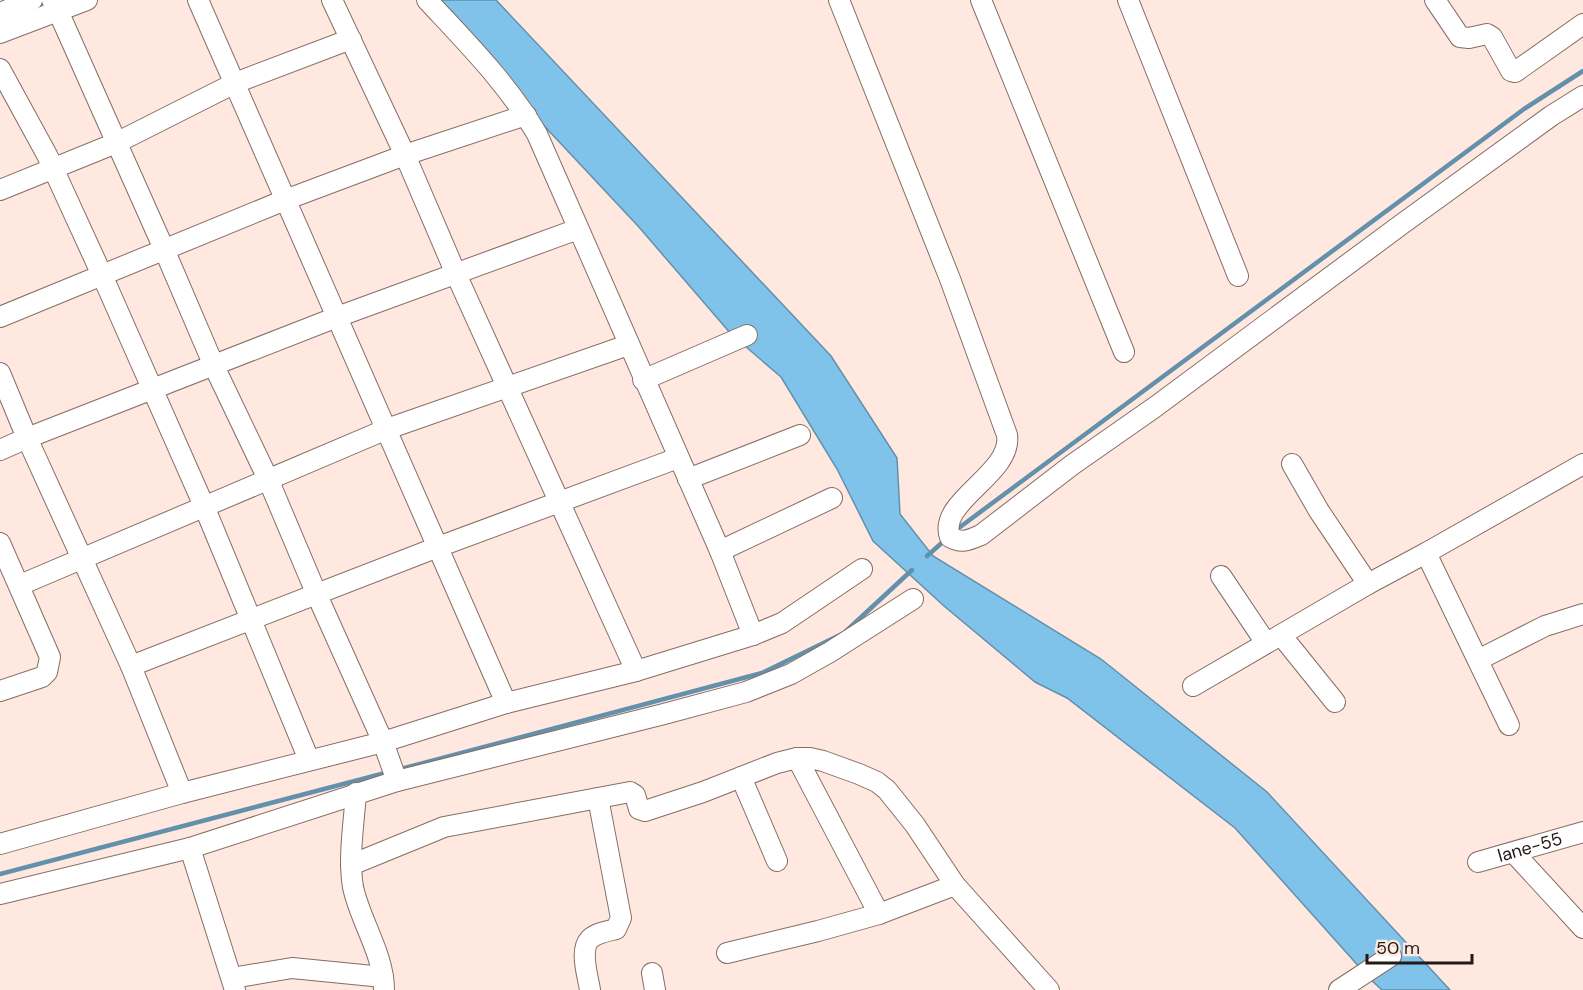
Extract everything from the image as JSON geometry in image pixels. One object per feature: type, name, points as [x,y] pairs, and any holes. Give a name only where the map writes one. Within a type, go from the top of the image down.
[{"type":"street","points":[[0,13],[32,0]]},
{"type":"street","points":[[0,33],[55,5],[87,0]]},
{"type":"street","points":[[198,0],[506,703]]},
{"type":"street","points":[[332,0],[405,155],[456,274],[636,671]]},
{"type":"street","points":[[427,0],[508,91],[537,134],[643,381],[720,551],[753,635]]},
{"type":"street","points":[[839,0],[950,279],[1007,435],[1009,445],[1005,454],[951,517],[949,533],[959,541],[968,541],[981,535],[1072,465],[1173,394],[1402,224],[1551,116],[1583,96]]},
{"type":"street","points":[[981,0],[1124,352]]},
{"type":"street","points":[[1128,0],[1238,276]]},
{"type":"street","points":[[1435,0],[1460,37],[1469,38],[1486,34],[1491,37],[1511,71],[1515,72],[1583,24]]},
{"type":"street","points":[[55,5],[214,366],[268,479],[390,763]]},
{"type":"street","points":[[0,190],[116,143],[235,83],[351,39]]},
{"type":"street","points":[[0,69],[53,169],[102,275],[204,506],[309,760]]},
{"type":"street","points":[[0,317],[285,200],[405,155],[526,116]]},
{"type":"street","points":[[0,450],[337,317],[578,229]]},
{"type":"street","points":[[643,381],[747,335]]},
{"type":"street","points":[[20,585],[387,429],[628,345]]},
{"type":"street","points":[[0,373],[27,438],[131,666],[182,793]]},
{"type":"street","points":[[688,479],[800,435]]},
{"type":"street","points":[[131,666],[438,547],[678,458]]},
{"type":"street","points":[[1292,464],[1319,511],[1368,584]]},
{"type":"street","points":[[1193,686],[1368,584],[1583,464]]},
{"type":"street","points":[[720,551],[832,498]]},
{"type":"street","points":[[0,544],[50,657],[47,672],[42,677],[0,691]]},
{"type":"street","points":[[1426,553],[1509,725]]},
{"type":"street","points":[[0,894],[190,848],[356,793],[390,763],[506,703],[636,671],[753,635],[782,623],[862,569]]},
{"type":"street","points":[[1221,576],[1273,639],[1335,702]]},
{"type":"street","points":[[0,844],[309,760],[390,763],[664,714],[768,684],[791,674],[913,599]]},
{"type":"street","points":[[1478,660],[1545,626],[1583,614]]},
{"type":"street","points":[[797,758],[879,914]]},
{"type":"street","points":[[351,865],[444,828],[633,792],[639,809],[645,811],[777,763],[797,758],[810,758],[840,766],[876,782],[887,790],[915,825],[955,885],[1049,990]]},
{"type":"street","points":[[741,777],[777,861]]},
{"type":"street","points":[[190,848],[234,984],[292,969],[383,984],[353,886],[351,865],[356,793]]},
{"type":"street","points":[[590,990],[586,945],[591,938],[616,928],[621,918],[598,798]]},
{"type":"street","name":"lane-55","points":[[1478,862],[1583,832]]},
{"type":"street","points":[[1514,853],[1583,928]]},
{"type":"street","points":[[727,953],[818,932],[879,914],[955,885]]},
{"type":"street","points":[[1339,990],[1391,956]]},
{"type":"water","points":[[435,0],[496,0],[831,356],[897,458],[900,514],[933,556],[1101,659],[1267,792],[1450,990],[1382,990],[1235,828],[1067,698],[1035,682],[944,606],[873,541],[837,469],[781,377],[731,334],[638,226],[534,115]]},
{"type":"waterway","points":[[956,530],[1524,109],[1583,71]]},
{"type":"waterway","points":[[927,556],[945,540]]},
{"type":"waterway","points":[[397,770],[762,673],[844,633],[912,570]]},
{"type":"waterway","points":[[0,874],[389,772]]}]
